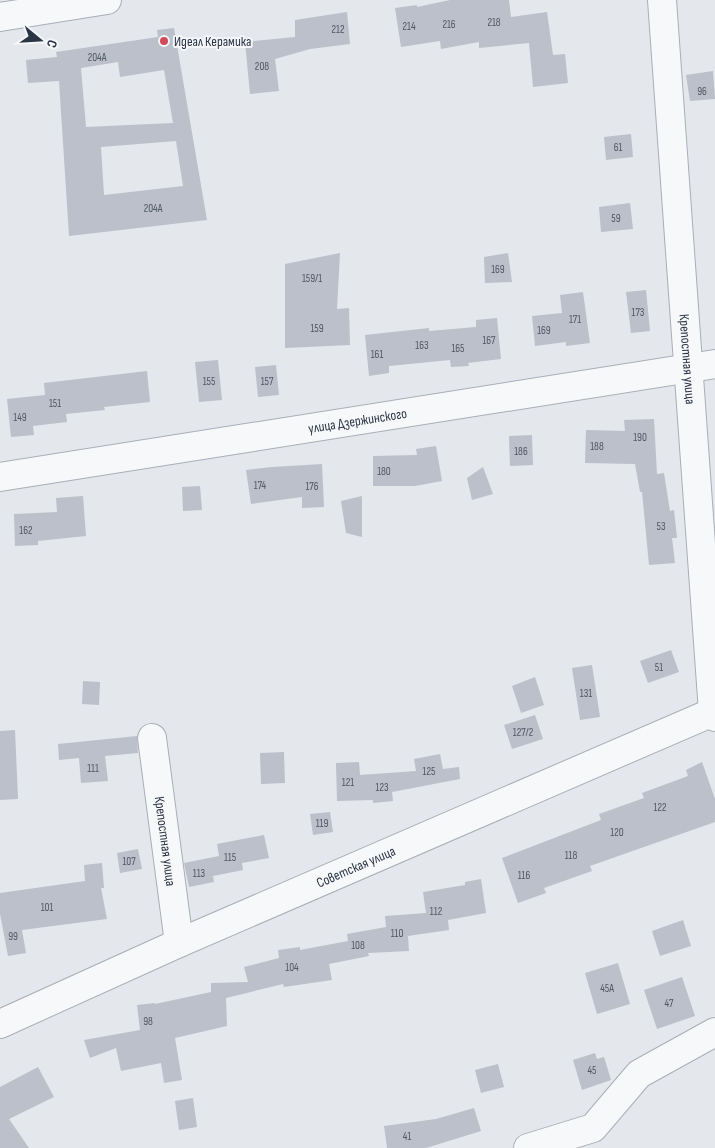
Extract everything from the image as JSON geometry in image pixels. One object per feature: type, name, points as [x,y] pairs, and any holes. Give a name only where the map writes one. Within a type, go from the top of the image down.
[{"type":"street","points":[[0,17],[107,0]]},
{"type":"street","name":"Крепостная улица","points":[[662,0],[714,715]]},
{"type":"street","name":"улица Дзержинского","points":[[0,477],[715,364]]},
{"type":"street","name":"Советская улица","points":[[0,1024],[179,943],[714,715]]},
{"type":"street","name":"Крепостная улица","points":[[152,738],[179,943]]},
{"type":"street","points":[[528,1148],[594,1128],[638,1074],[715,1032]]},
{"type":"building","points":[[450,0],[509,0],[511,17],[547,12],[553,55],[565,54],[568,83],[533,87],[529,43],[479,48],[479,42],[441,49],[440,41],[401,47],[395,8],[417,5],[417,7]]},
{"type":"building","points":[[347,12],[350,44],[310,49],[275,59],[279,91],[250,94],[245,42],[295,37],[295,20]]},
{"type":"building","points":[[174,28],[207,220],[69,236],[59,81],[28,83],[26,60],[57,57],[56,52],[158,37],[157,30]],"holes":[[[118,62],[120,77],[164,70],[173,123],[86,127],[81,68]],[[176,141],[183,186],[104,195],[101,147]]]},
{"type":"building","points":[[713,71],[715,99],[690,101],[686,75]]},
{"type":"building","points":[[631,134],[633,157],[606,160],[604,137]]},
{"type":"building","points":[[630,203],[633,229],[601,232],[599,207]]},
{"type":"building","points":[[340,253],[337,309],[349,308],[350,345],[285,348],[285,264]]},
{"type":"building","points":[[508,253],[512,282],[485,283],[484,257]]},
{"type":"building","points":[[646,290],[650,331],[631,333],[626,292]]},
{"type":"building","points":[[583,292],[590,343],[566,346],[566,342],[535,346],[532,316],[562,313],[560,295]]},
{"type":"building","points":[[497,318],[501,359],[468,363],[469,366],[451,367],[450,360],[389,366],[389,373],[369,376],[365,335],[429,328],[429,331],[476,327],[476,320]]},
{"type":"building","points":[[218,360],[222,400],[199,402],[195,362]]},
{"type":"building","points":[[276,365],[279,395],[258,397],[255,367]]},
{"type":"building","points":[[147,371],[150,402],[104,407],[105,410],[66,414],[67,422],[33,426],[34,435],[11,437],[7,399],[45,395],[44,383]]},
{"type":"building","points":[[654,419],[657,474],[664,473],[670,511],[674,510],[677,538],[672,538],[675,563],[649,565],[642,492],[640,492],[635,464],[585,463],[586,430],[625,431],[624,420]]},
{"type":"building","points":[[532,435],[533,465],[510,466],[509,436]]},
{"type":"building","points":[[436,446],[442,481],[415,486],[373,486],[373,456],[417,455],[416,449]]},
{"type":"building","points":[[322,464],[324,507],[302,508],[302,497],[251,504],[246,470]]},
{"type":"building","points":[[483,467],[493,494],[472,500],[467,478]]},
{"type":"building","points":[[200,486],[202,510],[183,511],[182,487]]},
{"type":"building","points":[[83,496],[86,536],[38,541],[38,545],[15,546],[14,514],[57,512],[56,498]]},
{"type":"building","points":[[362,496],[362,537],[346,533],[341,501]]},
{"type":"building","points":[[671,650],[679,672],[648,683],[640,661]]},
{"type":"building","points":[[592,665],[600,717],[580,720],[572,668]]},
{"type":"building","points":[[535,677],[544,705],[521,713],[512,686]]},
{"type":"building","points":[[83,681],[100,682],[99,705],[82,704]]},
{"type":"building","points":[[535,715],[543,739],[512,749],[504,725]]},
{"type":"building","points":[[15,730],[18,799],[0,800],[0,731]]},
{"type":"building","points":[[137,736],[138,753],[105,756],[108,781],[81,783],[79,758],[59,760],[58,744]]},
{"type":"building","points":[[284,752],[285,783],[261,784],[260,753]]},
{"type":"building","points":[[440,754],[443,769],[459,767],[460,779],[392,792],[393,801],[373,803],[373,800],[337,801],[336,763],[359,762],[360,775],[416,771],[414,759]]},
{"type":"building","points":[[702,762],[715,799],[715,822],[590,866],[592,871],[544,888],[546,893],[518,903],[502,858],[601,820],[599,814],[644,798],[642,793],[688,776],[686,770]]},
{"type":"building","points":[[330,812],[333,832],[313,835],[310,814]]},
{"type":"building","points":[[264,835],[269,858],[242,863],[243,870],[213,876],[214,882],[189,887],[184,863],[219,856],[217,844]]},
{"type":"building","points":[[138,849],[142,869],[120,873],[117,853]]},
{"type":"building","points":[[102,863],[104,888],[101,888],[107,919],[22,930],[26,953],[8,956],[0,914],[0,893],[85,881],[84,865]]},
{"type":"building","points":[[481,879],[486,913],[448,920],[449,930],[408,936],[409,951],[368,953],[369,956],[329,964],[332,980],[284,987],[283,984],[226,998],[227,1026],[175,1038],[182,1080],[164,1083],[161,1063],[121,1071],[116,1048],[90,1058],[84,1040],[140,1030],[137,1005],[155,1004],[211,992],[211,983],[248,982],[244,967],[279,958],[278,950],[300,947],[300,950],[348,941],[347,934],[386,927],[385,916],[426,913],[423,892],[465,885],[465,882]]},
{"type":"building","points":[[683,920],[691,946],[660,956],[652,931]]},
{"type":"building","points":[[618,963],[630,1004],[597,1014],[585,973]]},
{"type":"building","points":[[682,977],[695,1016],[657,1029],[644,990]]},
{"type":"building","points":[[595,1053],[597,1059],[604,1057],[611,1080],[582,1090],[573,1060]]},
{"type":"building","points":[[498,1064],[504,1087],[481,1093],[475,1070]]},
{"type":"building","points":[[38,1067],[54,1097],[9,1119],[29,1148],[0,1148],[0,1087]]},
{"type":"building","points":[[193,1098],[197,1127],[179,1130],[175,1101]]},
{"type":"building","points":[[474,1108],[481,1131],[426,1148],[387,1148],[384,1126],[436,1119]]},
{"type":"place","name":"Идеал Керамика","points":[[164,41]]}]
